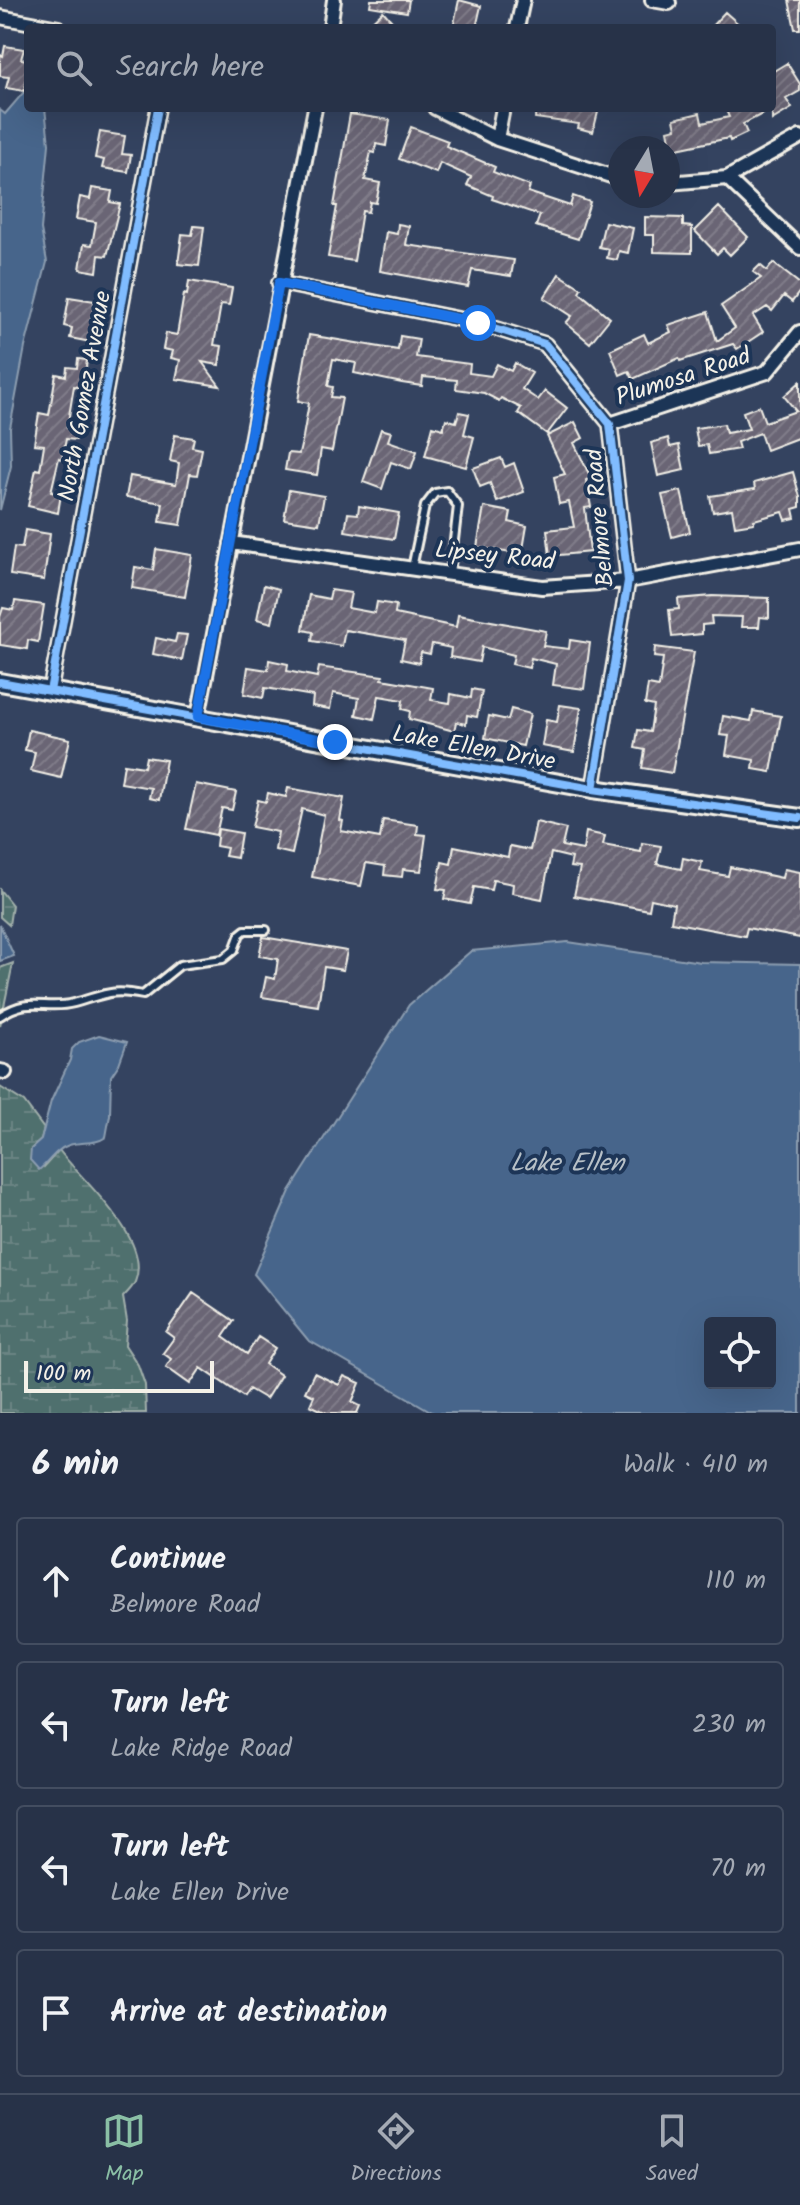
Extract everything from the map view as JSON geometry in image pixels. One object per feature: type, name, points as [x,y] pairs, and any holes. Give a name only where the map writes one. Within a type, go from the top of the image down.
[{"type":"street","points":[[331,24],[334,0]]},
{"type":"street","points":[[518,24],[523,0]]},
{"type":"street","points":[[652,0],[669,3]]},
{"type":"street","points":[[0,17],[38,24]]},
{"type":"street","name":"North Gomez Avenue","points":[[50,691],[157,112]]},
{"type":"street","points":[[198,717],[314,112]]},
{"type":"street","points":[[443,112],[497,139],[608,175]]},
{"type":"street","points":[[497,139],[502,112]]},
{"type":"street","points":[[680,182],[727,178],[800,137]]},
{"type":"street","points":[[727,178],[800,248]]},
{"type":"street","name":"Belmore Road","points":[[279,283],[478,323],[545,344],[610,424],[628,581],[593,789]]},
{"type":"street","name":"Plumosa Road","points":[[610,424],[767,372],[800,332]]},
{"type":"street","name":"Lipsey Road","points":[[231,543],[542,587],[628,581],[800,549]]},
{"type":"street","name":"Lake Ellen Drive","points":[[0,682],[593,789],[800,818]]},
{"type":"lane","points":[[412,568],[425,506],[435,493],[447,491],[458,506],[450,574]]},
{"type":"lane","points":[[0,1016],[27,1003],[72,1003],[106,991],[143,995],[180,965],[223,959],[234,950],[240,934],[245,930],[266,930]]},
{"type":"green space","points":[[0,890],[12,905],[9,925],[0,917]]},
{"type":"green space","points":[[13,963],[0,1026],[0,968]]},
{"type":"green space","points":[[0,1087],[24,1102],[44,1129],[41,1140],[31,1149],[44,1167],[59,1150],[112,1212],[134,1248],[138,1265],[135,1282],[123,1297],[127,1321],[125,1345],[138,1365],[145,1385],[146,1413],[0,1413]]},
{"type":"water","points":[[24,93],[24,112],[45,112],[49,144],[41,229],[47,262],[25,347],[10,428],[11,466],[0,510],[0,110],[5,114]]},
{"type":"water","points":[[0,925],[14,956],[0,961]]},
{"type":"water","name":"Lake Ellen","points":[[568,942],[701,962],[800,964],[800,1413],[434,1413],[308,1340],[254,1274],[290,1191],[409,1005],[471,951]]},
{"type":"water","points":[[99,1035],[127,1042],[111,1076],[106,1137],[64,1147],[39,1170],[30,1160],[31,1149],[41,1140],[51,1101],[72,1049],[79,1042]]},
{"type":"building","points":[[371,0],[409,0],[407,12],[370,6]]},
{"type":"building","points":[[459,0],[481,6],[477,24],[454,24]]},
{"type":"building","points":[[789,0],[800,0],[800,29],[795,29]]},
{"type":"building","points":[[383,11],[394,24],[369,24]]},
{"type":"building","points":[[725,12],[738,24],[714,24]]},
{"type":"building","points":[[5,46],[24,49],[21,59],[24,59],[24,91],[6,88],[9,77],[0,76],[0,55],[3,56]]},
{"type":"building","points":[[787,63],[800,84],[800,91],[786,99],[792,108],[772,120],[772,112],[776,112],[776,70]]},
{"type":"building","points":[[536,112],[598,112],[593,132],[578,128],[579,124],[535,118]]},
{"type":"building","points":[[727,112],[766,112],[743,124],[747,133],[730,141],[729,138],[680,148],[680,136],[669,136],[668,130],[676,128],[674,119],[700,113],[702,123],[729,117]]},
{"type":"building","points":[[350,114],[390,120],[386,146],[376,144],[375,153],[371,152],[365,180],[380,183],[376,203],[370,202],[368,212],[362,211],[354,261],[328,257]]},
{"type":"building","points":[[411,127],[448,141],[446,146],[495,167],[493,172],[530,186],[528,192],[570,206],[573,196],[590,202],[578,239],[536,226],[540,215],[492,199],[493,196],[467,185],[471,177],[440,163],[436,173],[399,159]]},
{"type":"building","points":[[100,132],[125,136],[122,154],[131,155],[128,172],[102,168],[104,160],[95,158]]},
{"type":"building","points":[[92,188],[112,191],[110,202],[120,204],[107,256],[99,255],[97,272],[80,269],[84,244],[92,245],[96,222],[76,219],[80,197],[90,199]]},
{"type":"building","points":[[719,207],[748,237],[730,255],[723,248],[717,254],[695,231]]},
{"type":"building","points":[[645,217],[683,218],[683,226],[692,227],[692,253],[654,252],[654,235],[645,235]]},
{"type":"building","points":[[605,222],[633,228],[628,253],[619,251],[617,260],[607,258],[609,249],[599,247]]},
{"type":"building","points":[[398,224],[409,226],[406,245],[514,260],[511,276],[472,270],[468,287],[380,271],[386,232],[397,234]]},
{"type":"building","points":[[194,226],[204,227],[199,266],[178,264],[182,234],[192,235]]},
{"type":"building","points":[[773,263],[800,284],[800,291],[792,302],[784,296],[772,311],[767,307],[753,316],[763,332],[737,349],[733,344],[680,361],[679,358],[633,379],[629,371],[620,375],[610,350],[644,334],[648,343],[671,332],[668,325],[708,312],[717,341],[735,328],[721,306],[761,278],[753,272],[760,265],[767,271]]},
{"type":"building","points":[[559,274],[581,288],[579,292],[610,318],[590,343],[566,323],[572,316],[544,298]]},
{"type":"building","points":[[189,281],[232,288],[229,305],[221,304],[214,345],[222,346],[219,365],[202,362],[220,386],[176,379],[180,360],[171,358],[173,351],[163,349],[166,333],[177,335]]},
{"type":"building","points":[[69,297],[95,301],[91,321],[100,323],[96,343],[70,338],[72,328],[64,326]]},
{"type":"building","points":[[309,335],[398,350],[400,336],[419,339],[416,357],[470,364],[469,373],[491,376],[497,364],[511,371],[515,363],[532,373],[522,389],[538,400],[545,391],[567,408],[547,434],[518,413],[521,408],[484,393],[456,389],[457,380],[423,377],[422,386],[402,383],[354,373],[356,363],[333,359],[328,386],[333,387],[331,397],[342,398],[332,451],[321,449],[317,475],[285,470],[288,453],[299,454],[303,437],[309,403],[298,401]]},
{"type":"building","points":[[78,359],[87,360],[83,389],[74,386],[67,428],[77,430],[76,440],[66,439],[51,492],[61,494],[58,513],[28,506],[36,469],[40,470],[44,445],[34,444],[39,413],[49,415],[56,374],[66,376],[67,367],[77,368]]},
{"type":"building","points":[[800,382],[800,437],[766,450],[760,433],[737,442],[739,449],[709,454],[707,445],[698,446],[695,428],[724,424],[726,433],[749,429],[743,412],[759,406],[765,422],[796,411],[784,396]]},
{"type":"building","points":[[459,412],[469,414],[464,434],[474,437],[466,467],[425,456],[433,426],[443,429],[446,419],[456,422]]},
{"type":"building","points":[[575,422],[583,438],[574,443],[591,478],[586,480],[591,507],[585,508],[590,552],[550,556],[547,530],[574,527],[569,502],[559,504],[554,477],[565,474],[547,436]]},
{"type":"building","points":[[381,429],[391,432],[388,441],[417,451],[411,469],[391,462],[382,489],[363,482]]},
{"type":"building","points":[[175,435],[194,438],[192,447],[202,449],[197,475],[190,474],[181,525],[160,522],[163,503],[126,497],[130,476],[176,484],[179,463],[170,461]]},
{"type":"building","points":[[668,438],[670,447],[679,445],[684,470],[658,476],[651,443]]},
{"type":"building","points":[[501,458],[505,467],[514,463],[524,492],[497,502],[490,483],[480,487],[473,468]]},
{"type":"building","points":[[793,472],[800,497],[800,507],[793,509],[795,518],[786,520],[783,512],[754,520],[754,523],[735,526],[732,509],[713,512],[710,496],[755,489],[754,483]]},
{"type":"building","points":[[289,490],[324,496],[319,524],[284,519]]},
{"type":"building","points":[[681,491],[690,532],[672,537],[662,495]]},
{"type":"building","points":[[359,506],[399,513],[394,539],[345,531],[348,513],[358,514]]},
{"type":"building","points":[[484,507],[511,512],[509,522],[527,526],[522,555],[477,547]]},
{"type":"building","points":[[25,530],[50,534],[44,580],[10,575],[14,547],[22,548]]},
{"type":"building","points":[[156,549],[192,555],[185,597],[132,588],[135,567],[153,570]]},
{"type":"building","points":[[264,585],[279,589],[272,623],[257,619]]},
{"type":"building","points":[[331,590],[351,593],[348,608],[375,613],[377,602],[396,605],[395,614],[456,627],[458,615],[546,631],[543,646],[569,649],[570,640],[590,643],[584,689],[553,685],[556,664],[531,658],[529,668],[512,664],[514,655],[482,647],[479,662],[450,657],[451,648],[432,644],[430,654],[421,652],[419,663],[401,659],[405,640],[345,630],[342,646],[312,641],[313,632],[303,630],[309,595],[329,599]]},
{"type":"building","points":[[712,596],[769,598],[769,618],[760,617],[759,627],[741,627],[742,617],[711,616],[712,624],[702,625],[702,634],[672,637],[669,610],[679,609],[678,599]]},
{"type":"building","points":[[15,601],[44,605],[38,642],[28,640],[27,649],[0,645],[3,608],[13,610]]},
{"type":"building","points":[[177,634],[187,635],[182,660],[153,654],[156,638],[175,642]]},
{"type":"building","points":[[655,647],[694,652],[672,773],[642,768],[645,750],[635,748],[638,730],[650,732],[654,706],[645,704],[648,685],[659,687],[663,658],[654,657]]},
{"type":"building","points":[[269,660],[288,664],[287,671],[317,677],[319,667],[383,676],[382,679],[433,688],[431,700],[450,703],[451,694],[471,698],[472,689],[482,691],[477,717],[467,715],[466,724],[456,722],[454,731],[409,719],[410,711],[402,709],[403,700],[379,696],[374,719],[356,715],[359,698],[333,693],[330,709],[312,706],[313,696],[265,688],[263,698],[244,694],[248,667],[268,670]]},
{"type":"building","points":[[560,705],[581,708],[574,752],[542,746],[546,720],[557,722]]},
{"type":"building","points":[[511,709],[530,714],[523,746],[485,738],[489,716],[508,720]]},
{"type":"building","points":[[753,711],[781,716],[771,772],[753,769],[754,760],[726,755],[729,736],[720,735],[723,716],[751,721]]},
{"type":"building","points":[[29,730],[70,739],[61,778],[31,771],[35,752],[25,750]]},
{"type":"building","points":[[146,757],[166,760],[159,800],[149,798],[151,788],[121,783],[124,764],[144,767]]},
{"type":"building","points":[[196,784],[236,792],[232,810],[222,808],[216,835],[186,829]]},
{"type":"building","points":[[288,788],[344,798],[341,831],[380,838],[383,820],[418,825],[417,834],[426,835],[421,871],[403,869],[402,877],[384,875],[385,866],[366,863],[361,886],[312,877],[324,815],[302,809],[292,854],[275,850],[278,832],[252,827],[258,800],[266,802],[268,793],[286,797]]},
{"type":"building","points":[[536,822],[566,829],[562,846],[583,850],[586,832],[605,836],[603,845],[641,852],[642,843],[661,846],[657,864],[681,869],[683,858],[702,862],[700,871],[728,876],[730,867],[782,878],[784,869],[800,872],[800,938],[747,928],[745,936],[671,922],[674,904],[651,899],[649,910],[574,896],[580,868],[570,867],[572,858],[551,853],[542,899],[512,893],[513,884],[493,880],[491,890],[474,887],[470,904],[444,899],[446,890],[437,889],[442,862],[451,864],[454,846],[508,857],[510,846],[530,850]]},
{"type":"building","points":[[218,829],[241,833],[237,858],[225,856],[227,848],[216,846]]},
{"type":"building","points":[[263,937],[347,951],[343,970],[324,967],[318,1006],[262,997],[266,977],[275,979],[278,959],[259,956]]},
{"type":"building","points":[[193,1293],[234,1321],[223,1337],[247,1354],[258,1337],[275,1348],[265,1364],[281,1375],[266,1399],[249,1389],[244,1397],[201,1368],[190,1384],[166,1367],[171,1359],[163,1353],[174,1338],[166,1332]]},
{"type":"building","points":[[314,1373],[339,1385],[344,1376],[360,1383],[352,1402],[360,1406],[357,1413],[327,1413],[310,1405],[314,1396],[305,1392]]},
{"type":"cycle path","points":[[50,691],[157,112]]},
{"type":"cycle path","points":[[279,283],[478,323],[545,344],[610,424],[628,581],[593,789]]},
{"type":"cycle path","points":[[0,682],[593,789],[800,818]]},
{"type":"route","points":[[335,742],[198,717],[279,283],[478,323]]}]
